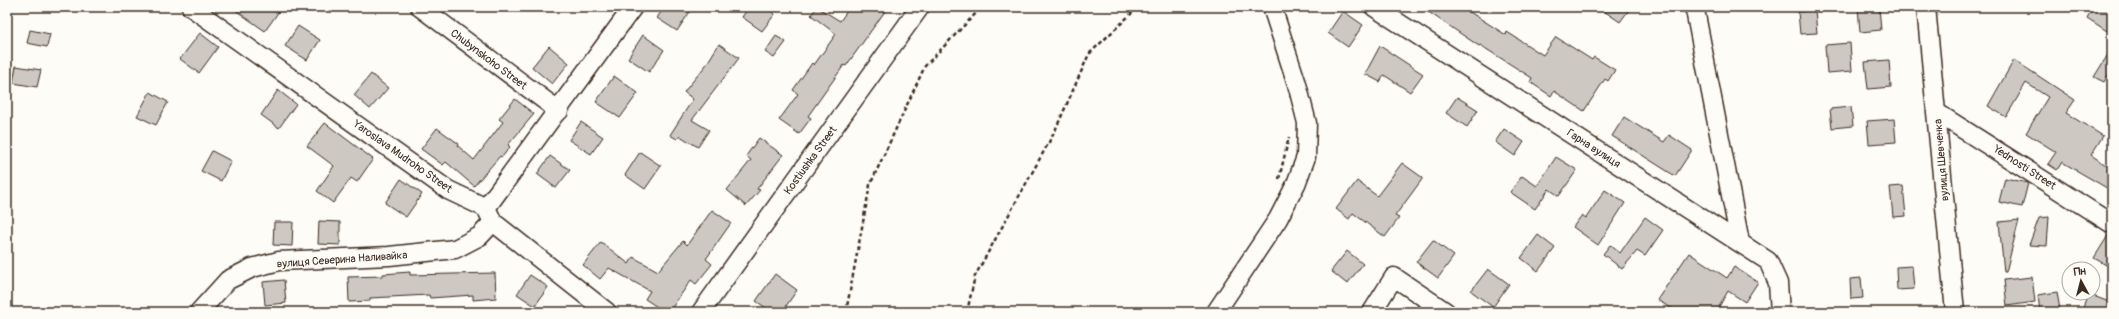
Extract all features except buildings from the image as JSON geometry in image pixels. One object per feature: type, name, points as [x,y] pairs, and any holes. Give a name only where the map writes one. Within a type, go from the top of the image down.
[{"type":"street","name":"Yaroslava Mudroho Street","points":[[191,7],[448,190],[490,215],[607,312]]},
{"type":"street","name":"Chubynskoho Street","points":[[420,7],[559,111]]},
{"type":"street","name":"вулиця Северина Наливайка","points":[[199,312],[228,280],[252,268],[279,261],[389,256],[455,249],[480,236],[490,215],[559,111],[633,7]]},
{"type":"street","name":"Kostiushka Street","points":[[700,312],[920,7]]},
{"type":"street","points":[[1216,312],[1278,219],[1306,157],[1307,123],[1297,84],[1272,7]]},
{"type":"street","name":"Гарна вулиця","points":[[1374,7],[1768,261],[1778,283],[1780,312]]},
{"type":"street","points":[[1693,7],[1695,10],[1740,242]]},
{"type":"street","name":"вулиця Шевченка","points":[[1926,7],[1955,312]]},
{"type":"street","name":"Yednosti Street","points":[[1936,112],[2112,224]]},
{"type":"street","points":[[1372,312],[1394,277],[1446,312]]},
{"type":"path","points":[[846,312],[870,185],[925,66],[982,7]]},
{"type":"path","points":[[967,312],[975,276],[1054,133],[1089,54],[1131,14],[1135,7]]},
{"type":"path","points":[[1277,186],[1290,132]]}]
